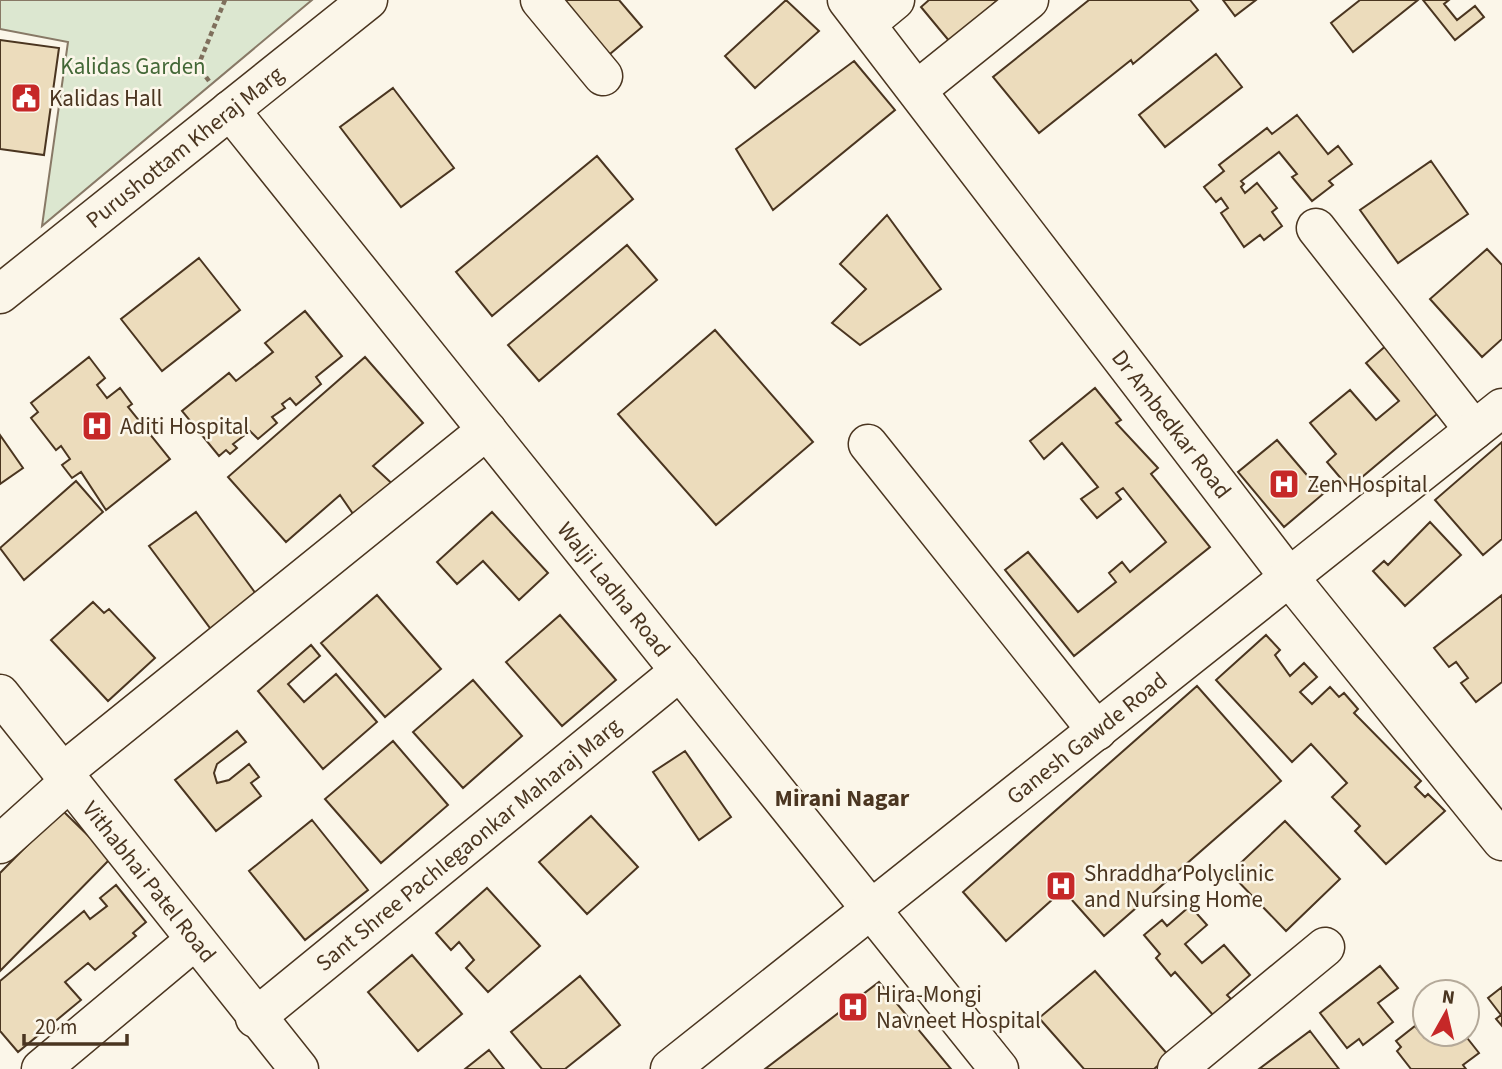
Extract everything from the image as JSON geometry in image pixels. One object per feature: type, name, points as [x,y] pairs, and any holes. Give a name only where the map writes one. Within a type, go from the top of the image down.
[{"type":"street","name":"Purushottam Kheraj Marg","points":[[0,294],[368,0]]},
{"type":"street","points":[[540,0],[603,76]]},
{"type":"street","points":[[857,12],[895,0]]},
{"type":"street","points":[[916,90],[1029,0]]},
{"type":"street","name":"Dr Ambedkar Road","points":[[857,12],[1289,577],[1502,841]]},
{"type":"street","name":"Walji Ladha Road","points":[[230,110],[999,1069]]},
{"type":"street","points":[[1316,228],[1488,419]]},
{"type":"street","name":"Ganesh Gawde Road","points":[[670,1069],[1488,419]]},
{"type":"street","points":[[0,844],[65,777],[487,430]]},
{"type":"street","points":[[868,444],[1097,732]]},
{"type":"street","name":"Sant Shree Pachlegaonkar Maharaj Marg","points":[[255,1018],[680,671]]},
{"type":"street","name":"Vithabhai Patel Road","points":[[0,694],[255,1018],[299,1069]]},
{"type":"street","points":[[41,1069],[194,941]]},
{"type":"street","points":[[1177,1069],[1325,947]]},
{"type":"path","points":[[225,0],[198,66],[230,110]]},
{"type":"green space","name":"Kalidas Garden","points":[[0,0],[312,0],[42,226],[68,42],[0,29]]},
{"type":"building","points":[[566,0],[619,0],[642,27],[604,59],[560,6]]},
{"type":"building","points":[[786,0],[819,31],[755,88],[725,56]]},
{"type":"building","points":[[929,0],[998,0],[993,4],[1000,11],[955,48],[921,7]]},
{"type":"building","points":[[1089,0],[1190,0],[1198,10],[1133,64],[1131,60],[1039,133],[993,77]]},
{"type":"building","points":[[1223,0],[1256,0],[1235,16]]},
{"type":"building","points":[[1360,0],[1418,0],[1353,52],[1331,23]]},
{"type":"building","points":[[1423,0],[1449,0],[1444,4],[1457,20],[1475,6],[1484,17],[1455,40]]},
{"type":"building","name":"Kalidas Hall","points":[[0,40],[59,48],[44,155],[0,149]]},
{"type":"building","points":[[1216,54],[1242,87],[1165,147],[1139,115]]},
{"type":"building","points":[[854,61],[895,110],[773,210],[736,149]]},
{"type":"building","points":[[393,88],[454,168],[401,207],[340,127]]},
{"type":"building","points":[[1297,115],[1328,154],[1338,146],[1352,164],[1329,181],[1333,185],[1312,201],[1292,177],[1297,174],[1279,152],[1241,181],[1245,193],[1257,183],[1277,208],[1272,212],[1282,226],[1264,240],[1260,235],[1244,247],[1221,213],[1228,208],[1221,198],[1216,202],[1204,187],[1224,171],[1219,165],[1267,128],[1272,134]]},
{"type":"building","points":[[597,156],[633,199],[492,316],[456,272]]},
{"type":"building","points":[[1431,161],[1468,214],[1398,263],[1360,210]]},
{"type":"building","points":[[887,215],[941,289],[860,345],[832,323],[866,289],[840,264]]},
{"type":"building","points":[[627,245],[657,280],[539,381],[508,345]]},
{"type":"building","points":[[1487,249],[1502,265],[1502,339],[1482,357],[1430,299]]},
{"type":"building","points":[[199,258],[240,310],[162,371],[121,319]]},
{"type":"building","points":[[305,311],[342,356],[316,377],[321,384],[296,405],[290,398],[282,404],[285,408],[272,417],[277,423],[258,439],[250,431],[233,444],[237,448],[230,454],[226,450],[219,456],[182,411],[229,373],[236,381],[273,352],[265,343]]},
{"type":"building","points":[[715,330],[813,442],[716,525],[618,414]]},
{"type":"building","points":[[1388,344],[1443,409],[1349,488],[1327,462],[1336,454],[1310,423],[1350,390],[1376,420],[1399,401],[1366,363]]},
{"type":"building","points":[[89,357],[105,378],[97,385],[107,398],[120,388],[132,404],[128,407],[170,459],[106,510],[81,472],[72,478],[62,465],[70,459],[61,446],[56,450],[31,418],[38,412],[31,403]]},
{"type":"building","points":[[365,357],[423,423],[373,466],[399,490],[360,524],[340,495],[286,542],[228,477]]},
{"type":"building","points":[[1095,388],[1121,420],[1116,423],[1158,468],[1151,474],[1210,547],[1074,656],[1005,570],[1028,552],[1078,612],[1116,582],[1109,573],[1122,562],[1130,572],[1166,542],[1123,488],[1116,493],[1121,499],[1097,518],[1081,499],[1098,487],[1062,443],[1044,459],[1030,441]]},
{"type":"building","points":[[0,435],[23,468],[0,484]]},
{"type":"building","points":[[1277,440],[1323,494],[1284,527],[1238,472]]},
{"type":"building","points":[[1502,442],[1502,539],[1483,555],[1435,500]]},
{"type":"building","points":[[76,481],[103,512],[24,580],[0,548]]},
{"type":"building","points":[[196,512],[259,598],[213,632],[149,546]]},
{"type":"building","points":[[492,512],[548,573],[519,600],[483,561],[457,584],[437,562]]},
{"type":"building","points":[[1430,522],[1461,555],[1405,606],[1373,571],[1384,561],[1388,565]]},
{"type":"building","points":[[377,595],[441,669],[385,717],[321,643]]},
{"type":"building","points":[[1502,595],[1502,682],[1476,702],[1461,683],[1468,678],[1456,662],[1449,667],[1434,648]]},
{"type":"building","points":[[93,602],[104,613],[109,609],[155,658],[108,701],[51,640]]},
{"type":"building","points":[[560,615],[616,680],[562,726],[506,662]]},
{"type":"building","points":[[1266,635],[1280,650],[1275,655],[1290,676],[1304,663],[1317,677],[1300,692],[1312,704],[1330,687],[1339,697],[1344,693],[1358,709],[1354,713],[1421,781],[1415,787],[1425,797],[1428,794],[1445,811],[1386,864],[1355,831],[1360,826],[1332,797],[1347,783],[1311,744],[1292,762],[1216,680]]},
{"type":"building","points":[[311,645],[320,656],[288,684],[304,702],[336,674],[377,722],[323,769],[258,691]]},
{"type":"building","points":[[473,680],[522,736],[463,788],[413,732]]},
{"type":"building","points":[[1197,686],[1281,781],[1104,936],[1063,890],[1006,941],[963,892]]},
{"type":"building","points":[[237,731],[246,742],[217,764],[214,773],[217,783],[229,780],[249,764],[259,777],[251,783],[261,796],[216,831],[175,780]]},
{"type":"building","points":[[393,741],[448,805],[381,863],[325,799]]},
{"type":"building","points":[[685,751],[731,817],[699,840],[653,772]]},
{"type":"building","points":[[62,810],[111,858],[0,971],[0,873]]},
{"type":"building","points":[[591,816],[638,867],[587,914],[539,862]]},
{"type":"building","points":[[312,820],[368,890],[305,940],[249,871]]},
{"type":"building","points":[[1285,821],[1340,879],[1286,931],[1230,873]]},
{"type":"building","points":[[116,885],[146,922],[133,933],[136,936],[95,970],[88,963],[65,982],[81,1000],[18,1052],[0,1031],[0,981],[84,911],[90,919],[107,906],[100,898]]},
{"type":"building","points":[[487,888],[540,946],[488,992],[466,968],[474,960],[459,942],[451,950],[436,933]]},
{"type":"building","points":[[1190,906],[1207,925],[1185,944],[1202,963],[1224,945],[1250,975],[1227,995],[1231,999],[1213,1015],[1175,972],[1171,976],[1156,958],[1160,954],[1144,935],[1162,920],[1167,926]]},
{"type":"building","points":[[412,955],[462,1014],[418,1051],[368,992]]},
{"type":"building","points":[[1380,966],[1398,988],[1378,1003],[1393,1022],[1363,1045],[1359,1039],[1347,1048],[1320,1013]]},
{"type":"building","points":[[1095,971],[1169,1056],[1154,1069],[1084,1069],[1039,1018]]},
{"type":"building","points":[[580,976],[620,1025],[565,1069],[542,1069],[511,1032]]},
{"type":"building","points":[[879,982],[951,1069],[765,1069]]},
{"type":"building","points":[[1502,987],[1502,1026],[1496,1019],[1501,1015],[1488,998]]},
{"type":"building","points":[[1411,1029],[1411,1048],[1475,1048],[1479,1053],[1463,1065],[1466,1069],[1411,1069],[1397,1051],[1401,1047],[1396,1041]]},
{"type":"building","points":[[1310,1031],[1339,1069],[1259,1069]]},
{"type":"building","points":[[489,1050],[504,1069],[465,1069]]},
{"type":"place","name":"Kalidas Hall","points":[[26,98]]},
{"type":"place","name":"Aditi Hospital","points":[[97,426]]},
{"type":"place","name":"Zen Hospital","points":[[1284,484]]},
{"type":"place","name":"Shraddha Polyclinic and Nursing Home","points":[[1061,886]]},
{"type":"place","name":"Hira-Mongi Navneet Hospital","points":[[853,1007]]},
{"type":"district","name":"Mirani Nagar","points":[[842,798]]}]
